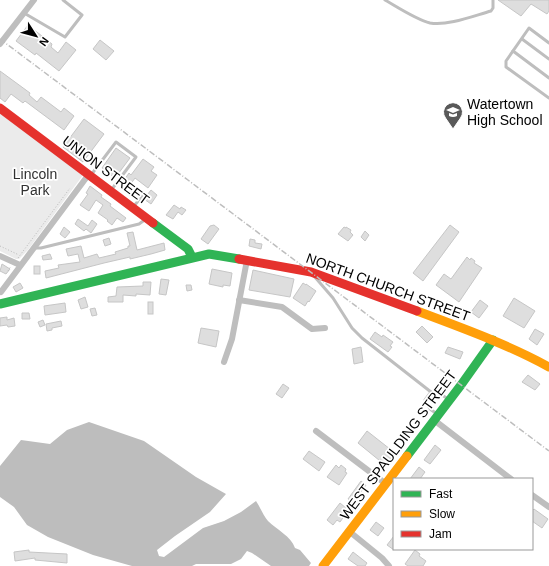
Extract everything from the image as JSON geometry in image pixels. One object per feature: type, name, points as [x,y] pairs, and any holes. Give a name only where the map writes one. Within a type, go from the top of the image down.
[{"type":"main road","name":"UNION STREET","points":[[0,108],[188,249],[192,257]]},
{"type":"main road","name":"NORTH CHURCH STREET","points":[[0,304],[209,254],[310,272],[493,340],[523,352],[549,367]]},
{"type":"main road","name":"WEST SPAULDING STREET","points":[[324,566],[450,400],[493,340]]},
{"type":"street","points":[[0,44],[24,13],[31,1]]},
{"type":"street","points":[[1,292],[17,264],[33,248],[90,175]]},
{"type":"street","points":[[0,256],[17,264]]},
{"type":"street","points":[[224,362],[232,339],[246,260]]},
{"type":"street","points":[[239,300],[282,308],[312,329],[325,328]]},
{"type":"street","points":[[436,418],[511,478]]},
{"type":"street","points":[[316,431],[386,484]]},
{"type":"street","points":[[533,496],[549,508]]},
{"type":"street","points":[[350,532],[382,558],[389,566]]},
{"type":"lane","points":[[24,13],[65,37],[82,15],[63,0]]},
{"type":"lane","points":[[385,0],[422,20],[434,23],[456,21],[491,11],[493,8],[493,0]]},
{"type":"lane","points":[[549,43],[529,28],[506,61],[506,67],[549,98]]},
{"type":"lane","points":[[522,39],[549,59]]},
{"type":"lane","points":[[513,51],[549,78]]},
{"type":"lane","points":[[90,175],[116,142],[136,157],[111,191]]},
{"type":"lane","points":[[133,207],[143,195]]},
{"type":"lane","points":[[33,248],[41,248],[138,224],[147,218]]},
{"type":"lane","points":[[310,272],[333,298],[352,328],[362,338],[431,392],[439,393],[450,400]]},
{"type":"lane","points":[[431,392],[426,400],[436,418]]},
{"type":"path","points":[[8,271],[17,264],[20,256],[70,189]]},
{"type":"path","points":[[0,246],[20,256]]},
{"type":"green space","name":"Lincoln Park","points":[[0,113],[83,175],[28,250],[19,259],[0,251]]},
{"type":"shaded area","points":[[89,422],[144,441],[196,477],[226,494],[210,512],[157,550],[159,556],[164,557],[203,528],[224,521],[241,512],[256,501],[268,521],[287,537],[295,548],[300,550],[311,563],[309,566],[271,566],[247,551],[241,559],[231,564],[196,564],[192,566],[132,566],[93,555],[48,537],[27,525],[14,507],[0,497],[0,466],[21,440],[50,444],[67,430]]},
{"type":"building","points":[[498,0],[549,0],[549,11],[547,14],[531,4],[521,16]]},
{"type":"building","points":[[28,25],[52,44],[51,47],[58,53],[66,42],[76,50],[59,71],[36,53],[35,55],[16,41]]},
{"type":"building","points":[[100,40],[114,51],[106,60],[93,49]]},
{"type":"building","points":[[0,71],[30,93],[29,95],[37,102],[41,97],[61,112],[64,108],[74,116],[64,130],[25,101],[23,103],[11,94],[5,102],[0,98]]},
{"type":"building","points":[[84,119],[104,134],[83,162],[63,147]]},
{"type":"building","points":[[116,148],[130,158],[115,178],[102,168]]},
{"type":"building","points":[[143,159],[154,167],[151,171],[157,175],[148,188],[135,178],[128,188],[122,183],[129,173],[131,175]]},
{"type":"building","points":[[90,186],[111,204],[110,206],[126,218],[123,222],[117,218],[112,225],[107,221],[108,220],[98,213],[103,205],[96,200],[89,211],[80,205],[88,194],[86,193]]},
{"type":"building","points":[[151,190],[157,195],[151,204],[144,199]]},
{"type":"building","points":[[174,205],[180,209],[181,207],[186,210],[182,215],[178,212],[173,219],[166,215]]},
{"type":"building","points":[[78,219],[88,226],[92,220],[97,224],[91,233],[86,229],[84,231],[75,224]]},
{"type":"building","points":[[214,225],[219,229],[208,244],[201,239],[210,226]]},
{"type":"building","points":[[450,225],[459,232],[423,281],[413,273]]},
{"type":"building","points":[[64,227],[70,232],[65,238],[60,234]]},
{"type":"building","points":[[344,227],[351,230],[350,232],[353,235],[348,241],[338,234]]},
{"type":"building","points":[[365,231],[369,235],[365,241],[361,237]]},
{"type":"building","points":[[133,232],[137,250],[164,243],[165,250],[130,259],[130,257],[104,263],[46,278],[45,271],[59,268],[58,265],[80,262],[78,254],[68,256],[66,249],[81,246],[84,258],[97,254],[99,258],[116,254],[115,252],[130,246],[127,233]]},
{"type":"building","points":[[109,238],[111,244],[105,246],[103,240]]},
{"type":"building","points":[[250,239],[255,240],[255,243],[262,244],[261,249],[249,246]]},
{"type":"building","points":[[50,254],[52,259],[43,260],[42,256]]},
{"type":"building","points":[[467,257],[470,260],[471,258],[475,261],[474,263],[482,268],[459,302],[436,285],[444,274],[451,279]]},
{"type":"building","points":[[2,264],[10,269],[6,274],[0,271]]},
{"type":"building","points":[[34,266],[40,266],[40,274],[34,274]]},
{"type":"building","points":[[212,269],[232,273],[230,286],[223,285],[223,287],[209,284]]},
{"type":"building","points":[[253,270],[294,279],[290,297],[249,290]]},
{"type":"building","points":[[161,279],[169,280],[166,295],[159,294]]},
{"type":"building","points":[[143,282],[151,282],[150,295],[123,295],[123,302],[108,302],[108,297],[116,296],[117,287],[143,286]]},
{"type":"building","points":[[20,283],[23,288],[16,292],[13,287]]},
{"type":"building","points":[[303,283],[316,291],[305,306],[293,298]]},
{"type":"building","points":[[186,285],[191,285],[192,290],[187,291]]},
{"type":"building","points":[[85,297],[88,307],[81,309],[78,300]]},
{"type":"building","points":[[514,298],[535,311],[524,328],[503,316]]},
{"type":"building","points":[[480,300],[488,306],[479,318],[471,312]]},
{"type":"building","points":[[148,302],[153,302],[153,314],[148,314]]},
{"type":"building","points":[[65,303],[66,312],[45,315],[44,306]]},
{"type":"building","points":[[95,308],[97,315],[92,316],[90,309]]},
{"type":"building","points":[[22,313],[29,313],[30,319],[22,319]]},
{"type":"building","points":[[7,317],[7,320],[14,318],[15,326],[0,326],[0,318]]},
{"type":"building","points":[[43,320],[45,325],[40,327],[38,322]]},
{"type":"building","points":[[61,321],[62,326],[52,328],[52,330],[47,331],[46,324]]},
{"type":"building","points":[[422,326],[433,337],[427,343],[416,332]]},
{"type":"building","points":[[201,328],[219,331],[216,347],[198,343]]},
{"type":"building","points":[[535,329],[544,334],[537,345],[529,339]]},
{"type":"building","points":[[375,332],[382,337],[383,335],[393,342],[390,346],[392,347],[388,352],[370,339]]},
{"type":"building","points":[[361,347],[363,362],[354,364],[352,349]]},
{"type":"building","points":[[448,347],[463,352],[460,359],[445,353]]},
{"type":"building","points":[[528,375],[540,384],[535,390],[522,382]]},
{"type":"building","points":[[283,384],[289,388],[282,398],[276,394]]},
{"type":"building","points":[[367,431],[395,453],[385,465],[358,443]]},
{"type":"building","points":[[435,445],[441,450],[430,464],[424,460]]},
{"type":"building","points":[[309,451],[325,462],[319,471],[303,459]]},
{"type":"building","points":[[336,465],[339,468],[341,465],[346,469],[345,472],[347,473],[339,485],[327,477]]},
{"type":"building","points":[[419,467],[425,472],[421,478],[411,478]]},
{"type":"building","points":[[361,481],[366,485],[358,496],[360,498],[356,504],[348,499]]},
{"type":"building","points":[[340,503],[346,508],[342,513],[345,515],[340,522],[337,520],[333,525],[327,520]]},
{"type":"building","points":[[534,509],[548,519],[542,528],[533,522]]},
{"type":"building","points":[[376,522],[384,528],[378,536],[370,530]]},
{"type":"building","points":[[393,537],[393,549],[387,545]]},
{"type":"building","points":[[29,550],[29,552],[67,554],[67,563],[35,560],[35,558],[15,561],[14,552]]},
{"type":"building","points":[[415,550],[420,554],[419,556],[426,561],[423,566],[408,566],[405,564]]},
{"type":"building","points":[[353,552],[367,563],[365,566],[358,566],[348,559]]},
{"type":"railway","points":[[0,39],[549,451]]},
{"type":"traffic: fast","points":[[153,223],[188,249],[192,257]]},
{"type":"traffic: fast","points":[[0,304],[209,254],[239,259]]},
{"type":"traffic: fast","points":[[407,456],[493,340]]},
{"type":"traffic: slow","points":[[417,311],[501,344],[549,367]]},
{"type":"traffic: slow","points":[[323,566],[407,456]]},
{"type":"traffic: jam","points":[[0,108],[153,223]]},
{"type":"traffic: jam","points":[[239,259],[311,272],[417,311]]},
{"type":"place","name":"Watertown High School","points":[[453,129]]}]
